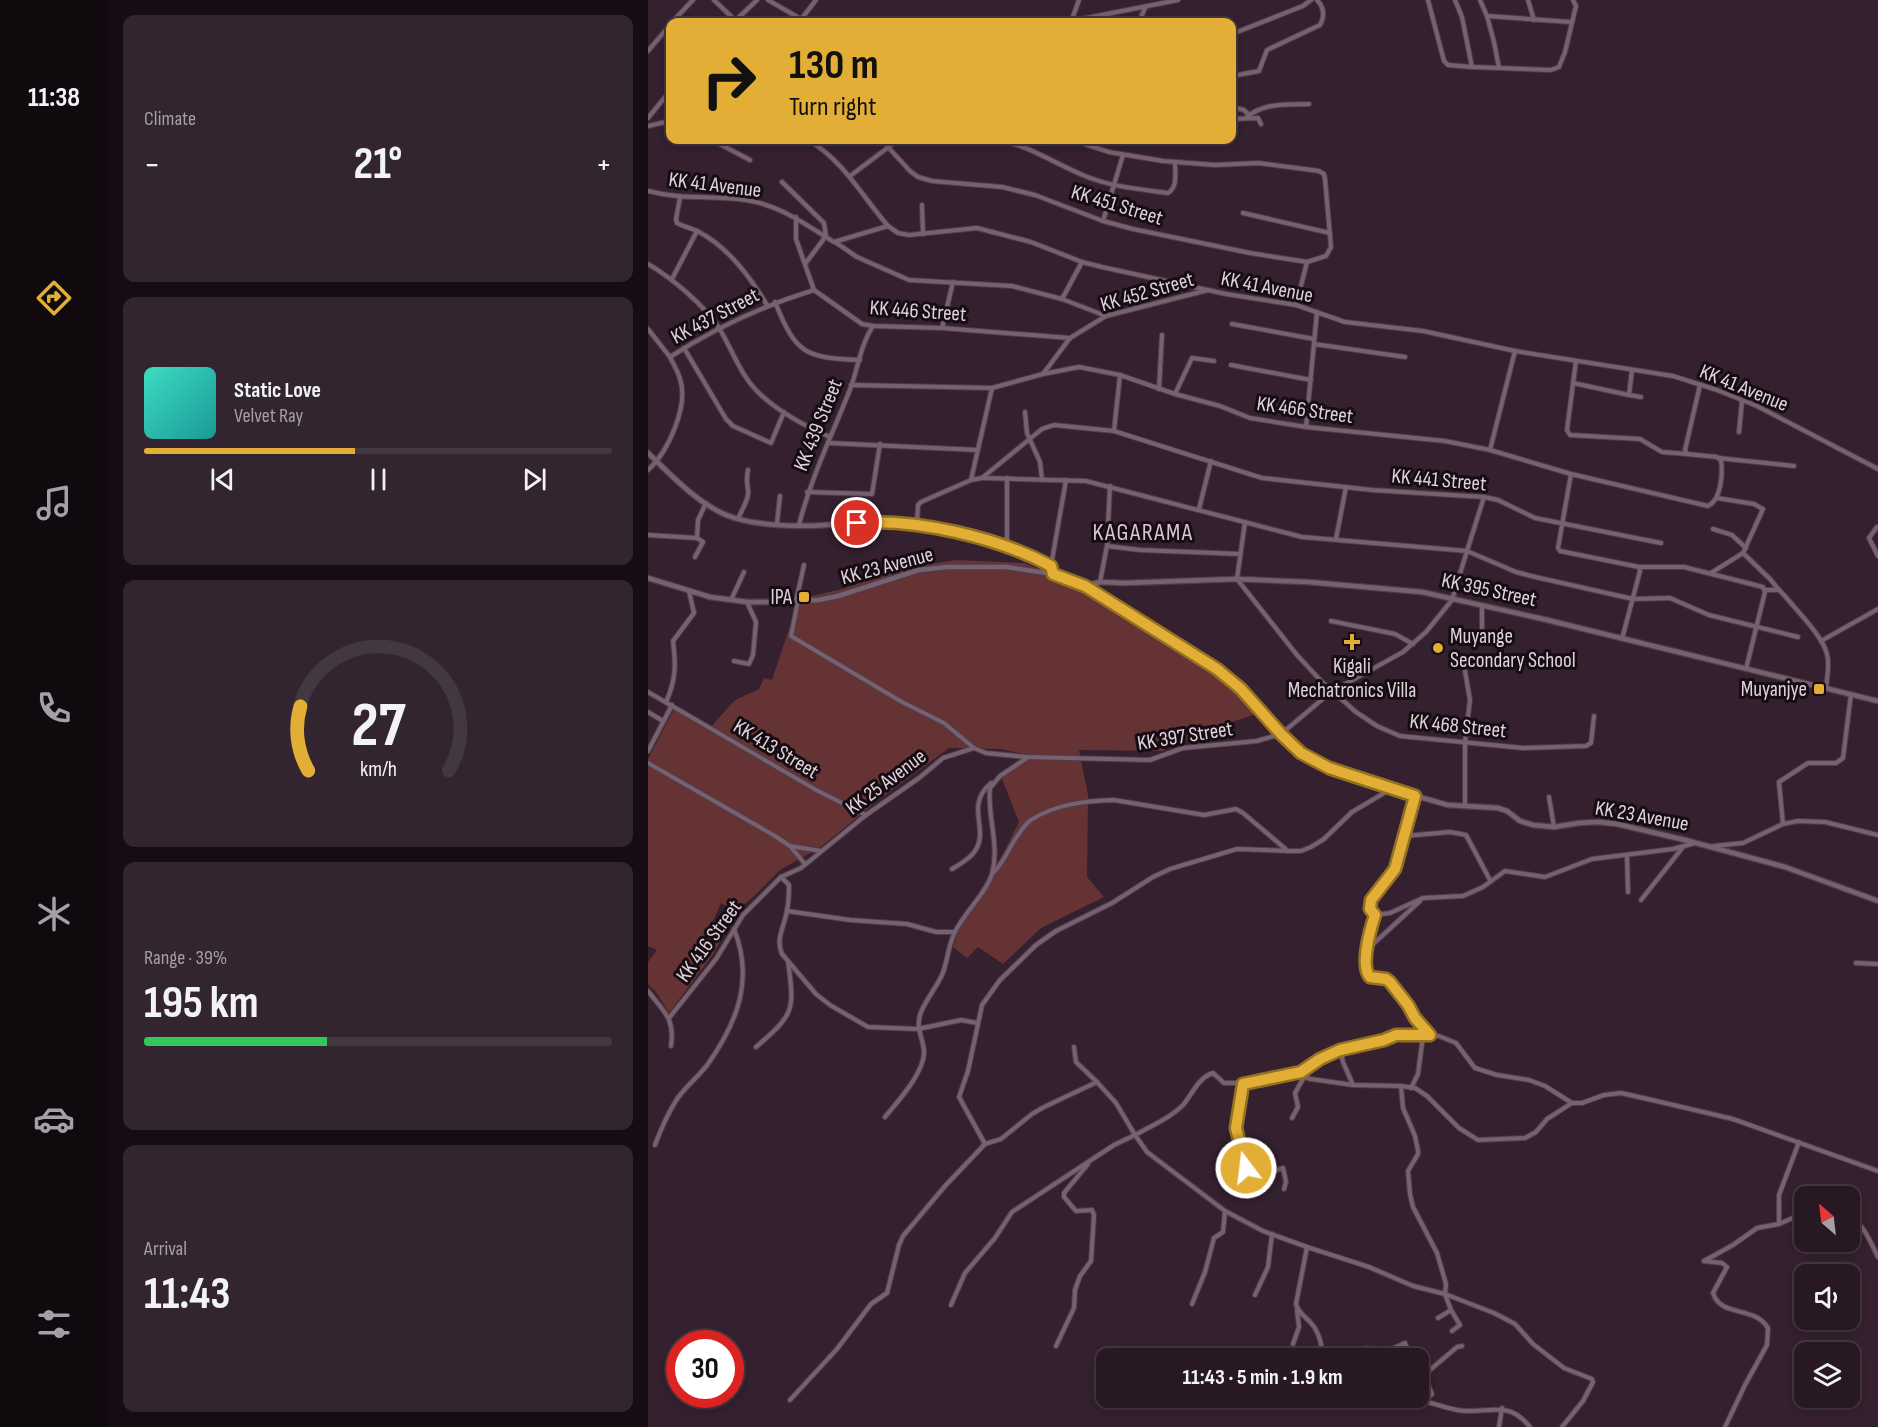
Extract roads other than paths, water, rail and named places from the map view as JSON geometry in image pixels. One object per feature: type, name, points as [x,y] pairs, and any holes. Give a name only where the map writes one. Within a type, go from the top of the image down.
[{"type":"main road","points":[[648,453],[696,497],[738,519],[799,525],[874,521],[917,525],[973,537],[1038,559],[1051,566],[1053,574]]},
{"type":"main road","name":"KK 23 Avenue","points":[[648,579],[689,591],[747,602],[797,601],[838,596],[919,570],[947,567],[1006,567],[1053,574],[1085,586],[1217,669],[1241,689],[1301,753],[1329,768],[1448,805],[1498,808],[1507,811],[1520,821],[1533,825],[1554,827],[1579,823],[1607,823],[1696,843],[1785,867],[1878,901]]},
{"type":"main road","name":"KK 395 Street","points":[[1085,586],[1100,582],[1237,579],[1308,582],[1422,592],[1543,619],[1878,701]]},
{"type":"street","points":[[676,18],[693,0]]},
{"type":"street","points":[[714,0],[731,18]]},
{"type":"street","points":[[739,18],[757,0]]},
{"type":"street","points":[[768,0],[795,18]]},
{"type":"street","points":[[802,18],[816,0]]},
{"type":"street","points":[[1071,18],[1079,0]]},
{"type":"street","points":[[1091,18],[1178,0]]},
{"type":"street","points":[[1236,32],[1303,6],[1311,0]]},
{"type":"street","points":[[1236,75],[1259,71],[1267,50],[1320,25],[1323,14],[1317,0]]},
{"type":"street","points":[[1428,0],[1444,61],[1448,65],[1551,70],[1559,67],[1565,52],[1576,6],[1573,0]]},
{"type":"street","points":[[1455,0],[1462,17],[1472,67]]},
{"type":"street","points":[[1480,0],[1487,16],[1499,68]]},
{"type":"street","points":[[1528,0],[1534,20]]},
{"type":"street","points":[[1141,18],[1146,8]]},
{"type":"street","points":[[1487,16],[1571,22]]},
{"type":"street","points":[[648,51],[666,30]]},
{"type":"street","points":[[648,118],[666,96]]},
{"type":"street","points":[[1248,116],[1254,110],[1264,107],[1309,104]]},
{"type":"street","points":[[1236,108],[1244,110],[1248,116]]},
{"type":"street","points":[[1236,118],[1248,116],[1259,118],[1261,124]]},
{"type":"street","points":[[648,126],[666,123]]},
{"type":"street","points":[[720,144],[750,160]]},
{"type":"street","points":[[816,144],[823,148],[850,176],[888,226],[834,242]]},
{"type":"street","points":[[850,176],[891,144]]},
{"type":"street","points":[[1009,144],[1114,186],[1168,194],[1175,183],[1175,162]]},
{"type":"street","points":[[1083,144],[1123,155],[1175,162],[1215,165],[1258,163],[1319,171],[1325,179],[1331,247],[1328,254],[1307,262],[1296,305]]},
{"type":"street","name":"KK 451 Street","points":[[887,146],[900,162],[918,177],[932,182],[1013,189],[1103,221],[1183,240],[1307,262]]},
{"type":"street","points":[[1103,221],[1123,155]]},
{"type":"street","points":[[782,182],[824,223],[825,236],[804,265]]},
{"type":"street","name":"KK 41 Avenue","points":[[648,191],[680,198],[744,200],[758,203],[796,217],[857,257],[909,280],[1012,286],[1062,299],[1106,316]]},
{"type":"street","points":[[680,198],[677,223],[715,242],[751,279],[767,305]]},
{"type":"street","points":[[922,205],[923,234]]},
{"type":"street","points":[[1243,213],[1330,233]]},
{"type":"street","points":[[796,217],[796,239],[814,290]]},
{"type":"street","name":"KK 41 Avenue","points":[[888,226],[898,233],[923,234],[976,228],[1031,242],[1082,262],[1209,290],[1296,305],[1345,322],[1423,331],[1515,351],[1673,376],[1742,401],[1805,430],[1878,469]]},
{"type":"street","points":[[672,279],[697,231]]},
{"type":"street","points":[[1062,299],[1082,262]]},
{"type":"street","points":[[648,264],[672,279],[711,317],[759,394],[806,427],[830,437]]},
{"type":"street","points":[[942,328],[952,282]]},
{"type":"street","name":"KK 437 Street","points":[[657,462],[681,408],[681,379],[670,357],[719,328],[767,305],[814,290]]},
{"type":"street","name":"KK 446 Street","points":[[814,290],[862,324],[873,327],[942,328],[1070,338]]},
{"type":"street","name":"KK 452 Street","points":[[1043,374],[1070,338],[1106,316],[1209,290]]},
{"type":"street","points":[[775,302],[792,340],[809,354],[860,360]]},
{"type":"street","points":[[1306,427],[1317,312]]},
{"type":"street","points":[[862,324],[867,336]]},
{"type":"street","points":[[1232,324],[1314,342],[1405,357]]},
{"type":"street","name":"KK 439 Street","points":[[799,525],[807,492],[851,385],[867,336],[873,327]]},
{"type":"street","points":[[648,330],[670,357]]},
{"type":"street","points":[[1159,388],[1162,335]]},
{"type":"street","points":[[684,348],[733,426],[771,443],[784,412]]},
{"type":"street","points":[[1490,450],[1515,351]]},
{"type":"street","points":[[1175,394],[1192,358],[1214,361]]},
{"type":"street","points":[[1576,361],[1567,430],[1570,435],[1640,440],[1662,452],[1794,466]]},
{"type":"street","points":[[1231,365],[1311,380]]},
{"type":"street","name":"KK 466 Street","points":[[851,385],[992,388],[1079,367],[1120,375],[1175,394],[1220,406],[1250,418],[1306,427],[1425,438],[1490,450],[1571,474],[1708,506],[1717,498]]},
{"type":"street","points":[[1629,395],[1632,370]]},
{"type":"street","points":[[1114,431],[1120,375]]},
{"type":"street","points":[[1573,382],[1641,397]]},
{"type":"street","points":[[1687,454],[1685,450],[1700,385]]},
{"type":"street","points":[[971,480],[992,388]]},
{"type":"street","points":[[1739,432],[1742,401]]},
{"type":"street","points":[[1025,412],[1027,430],[1040,462],[1042,479]]},
{"type":"street","name":"KK 441 Street","points":[[917,525],[918,506],[921,502],[971,480],[982,478],[1042,429],[1054,425],[1114,431],[1262,478],[1346,487],[1484,497],[1498,500],[1535,518],[1661,543]]},
{"type":"street","points":[[828,443],[978,450]]},
{"type":"street","points":[[807,492],[873,494],[880,444]]},
{"type":"street","points":[[1710,574],[1743,553],[1762,509],[1754,504],[1717,498],[1722,465],[1721,460],[1717,458]]},
{"type":"street","points":[[1199,509],[1211,461]]},
{"type":"street","points":[[648,470],[657,462]]},
{"type":"street","points":[[738,519],[748,495],[746,484],[748,470]]},
{"type":"street","points":[[1571,474],[1558,548],[1563,553],[1639,567],[1671,566],[1764,587],[1765,590],[1779,590]]},
{"type":"street","points":[[982,478],[1086,481],[1302,537],[1467,551],[1516,572],[1633,598],[1670,598],[1709,615],[1798,637]]},
{"type":"street","points":[[1007,478],[1007,548]]},
{"type":"street","points":[[1051,566],[1066,480]]},
{"type":"street","points":[[1100,582],[1107,546],[1110,486]]},
{"type":"street","points":[[1336,539],[1346,487]]},
{"type":"street","points":[[777,523],[780,496]]},
{"type":"street","name":"KK 397 Street","points":[[975,748],[997,755],[1150,760],[1182,748],[1257,741],[1281,734],[1331,692],[1354,681],[1413,644],[1426,632],[1452,600],[1484,497]]},
{"type":"street","points":[[697,538],[699,519],[706,503]]},
{"type":"street","points":[[1237,579],[1245,522]]},
{"type":"street","points":[[1876,528],[1869,538],[1878,555]]},
{"type":"street","points":[[1713,529],[1732,535],[1746,548]]},
{"type":"street","points":[[648,535],[697,538],[703,542],[695,557]]},
{"type":"street","points":[[1107,546],[1140,550],[1240,554]]},
{"type":"street","points":[[1743,553],[1770,579],[1821,641],[1828,662],[1826,688]]},
{"type":"street","points":[[804,565],[791,636],[902,702],[944,723],[975,748]]},
{"type":"street","points":[[1622,639],[1640,571],[1639,567]]},
{"type":"street","points":[[730,600],[744,572]]},
{"type":"street","name":"KK 468 Street","points":[[1237,579],[1297,655],[1331,692],[1377,726],[1400,736],[1523,748],[1589,746],[1594,716]]},
{"type":"street","points":[[1746,669],[1765,590]]},
{"type":"street","points":[[666,702],[674,677],[676,658],[673,642],[694,613],[689,591]]},
{"type":"street","points":[[734,661],[748,664],[753,656],[756,620],[747,602]]},
{"type":"street","points":[[1482,606],[1482,642]]},
{"type":"street","points":[[1821,641],[1878,609]]},
{"type":"street","points":[[1331,621],[1395,634],[1413,644]]},
{"type":"street","points":[[1465,671],[1470,700],[1465,742],[1465,807]]},
{"type":"street","name":"KK 413 Street","points":[[648,692],[818,791],[866,815]]},
{"type":"street","points":[[1784,824],[1779,782],[1808,763],[1840,761],[1843,758],[1851,694]]},
{"type":"street","points":[[648,751],[672,705]]},
{"type":"street","points":[[648,712],[663,721]]},
{"type":"street","name":"KK 25 Avenue","points":[[805,864],[943,758],[975,748]]},
{"type":"street","points":[[952,869],[970,857],[978,846],[977,804],[980,795],[994,781],[1027,757]]},
{"type":"street","points":[[648,763],[790,846],[822,852]]},
{"type":"street","points":[[885,1117],[920,1069],[924,1047],[918,1029],[920,1016],[942,975],[954,932],[989,882],[992,874],[994,831],[989,800],[990,788],[994,781]]},
{"type":"street","points":[[985,1144],[959,1097],[968,1071],[982,1005],[986,997],[1018,960],[1056,931],[1112,903],[1170,869],[1237,849],[1301,851],[1324,839],[1344,818],[1391,789]]},
{"type":"street","points":[[1375,915],[1370,909],[1371,900],[1395,869],[1415,796]]},
{"type":"street","points":[[1549,797],[1554,827]]},
{"type":"street","points":[[992,874],[1004,861],[1015,840],[1031,820],[1071,804],[1099,801],[1114,800],[1204,815],[1236,809],[1289,851]]},
{"type":"street","points":[[1712,847],[1743,843],[1784,824],[1814,821],[1878,835]]},
{"type":"street","points":[[1405,836],[1450,832],[1466,835],[1491,881]]},
{"type":"street","points":[[1375,915],[1401,909],[1423,898],[1463,896],[1474,892],[1505,871],[1545,877],[1592,859],[1696,843]]},
{"type":"street","points":[[790,846],[805,864]]},
{"type":"street","points":[[1641,900],[1683,846]]},
{"type":"street","points":[[1627,855],[1628,892]]},
{"type":"street","name":"KK 416 Street","points":[[669,1018],[710,967],[743,915],[781,877],[805,864]]},
{"type":"street","points":[[781,877],[789,885],[787,911],[779,943],[782,954],[816,994],[868,1028],[918,1029],[961,1020],[977,1023]]},
{"type":"street","points":[[1423,898],[1388,933],[1371,946],[1365,970],[1370,977],[1386,979],[1390,982],[1430,1035]]},
{"type":"street","points":[[787,911],[850,920],[907,924],[936,932],[954,932]]},
{"type":"street","points":[[1368,956],[1368,938],[1375,915]]},
{"type":"street","points":[[655,1145],[678,1099],[707,1065],[727,1033],[737,1011],[745,974],[741,946],[734,928]]},
{"type":"street","points":[[756,1047],[788,1016],[792,994],[788,960]]},
{"type":"street","points":[[1856,963],[1878,964]]},
{"type":"street","points":[[648,991],[669,1018],[672,1026],[671,1046]]},
{"type":"street","points":[[1292,1118],[1298,1107],[1295,1093],[1303,1074],[1320,1059],[1340,1050],[1396,1035],[1430,1035],[1456,1043],[1475,1068],[1497,1075],[1529,1080],[1545,1086],[1572,1103],[1582,1103],[1604,1095],[1621,1093],[1733,1119],[1878,1172]]},
{"type":"street","points":[[1411,1088],[1418,1074],[1423,1036]]},
{"type":"street","points":[[1074,1047],[1076,1062],[1116,1103],[1147,1152],[1225,1211],[1272,1234],[1494,1313],[1515,1324],[1533,1344],[1564,1368],[1592,1378],[1593,1382],[1583,1401],[1562,1427]]},
{"type":"street","points":[[1340,1050],[1353,1085]]},
{"type":"street","points":[[951,1305],[965,1273],[995,1238],[1012,1212],[1114,1145],[1136,1135],[1178,1109],[1208,1075],[1213,1073],[1228,1084],[1243,1084],[1303,1074],[1353,1085],[1401,1086],[1415,1089],[1427,1096],[1459,1128],[1478,1140],[1530,1136],[1547,1119],[1572,1103]]},
{"type":"street","points":[[790,1400],[837,1349],[871,1304],[887,1293],[903,1236],[945,1186],[985,1144],[1001,1139],[1044,1107],[1097,1082]]},
{"type":"street","points":[[1243,1084],[1236,1128],[1246,1168],[1251,1174],[1262,1175],[1283,1168],[1286,1182],[1284,1189]]},
{"type":"street","points":[[1401,1086],[1403,1108],[1415,1136],[1418,1150],[1408,1171],[1410,1194],[1413,1207],[1437,1253],[1446,1284],[1445,1294],[1460,1325],[1452,1331]]},
{"type":"street","points":[[1779,1224],[1779,1195],[1799,1142]]},
{"type":"street","points":[[1056,1346],[1074,1308],[1075,1290],[1080,1276],[1091,1262],[1094,1215],[1092,1210],[1076,1211],[1064,1197],[1064,1193],[1088,1164]]},
{"type":"street","points":[[1192,1304],[1205,1272],[1214,1238],[1223,1232],[1225,1211]]},
{"type":"street","points":[[1725,1427],[1767,1345],[1768,1328],[1757,1316],[1731,1310],[1720,1304],[1713,1293],[1727,1267],[1722,1263],[1704,1261],[1734,1245],[1757,1228],[1779,1224],[1794,1218]]},
{"type":"street","points":[[1860,1226],[1878,1257]]},
{"type":"street","points":[[1254,1295],[1268,1267],[1272,1234]]},
{"type":"street","points":[[1293,1344],[1299,1326],[1296,1299],[1307,1247]]},
{"type":"street","points":[[1298,1309],[1313,1324],[1321,1348]]},
{"type":"street","points":[[1438,1318],[1451,1310]]},
{"type":"street","points":[[1394,1348],[1405,1343],[1407,1348]]},
{"type":"street","points":[[1429,1371],[1457,1347],[1462,1346]]},
{"type":"street","points":[[1429,1402],[1458,1410],[1502,1408],[1514,1412],[1530,1427]]},
{"type":"street","points":[[1498,1427],[1502,1408]]},
{"type":"place","name":"IPA","points":[[804,597]]},
{"type":"place","name":"Kigali Mechatronics Villa","points":[[1352,642]]},
{"type":"place","name":"Muyange Secondary School","points":[[1438,648]]},
{"type":"place","name":"Muyanjye","points":[[1819,689]]},
{"type":"district","name":"KAGARAMA","points":[[1143,532]]}]
